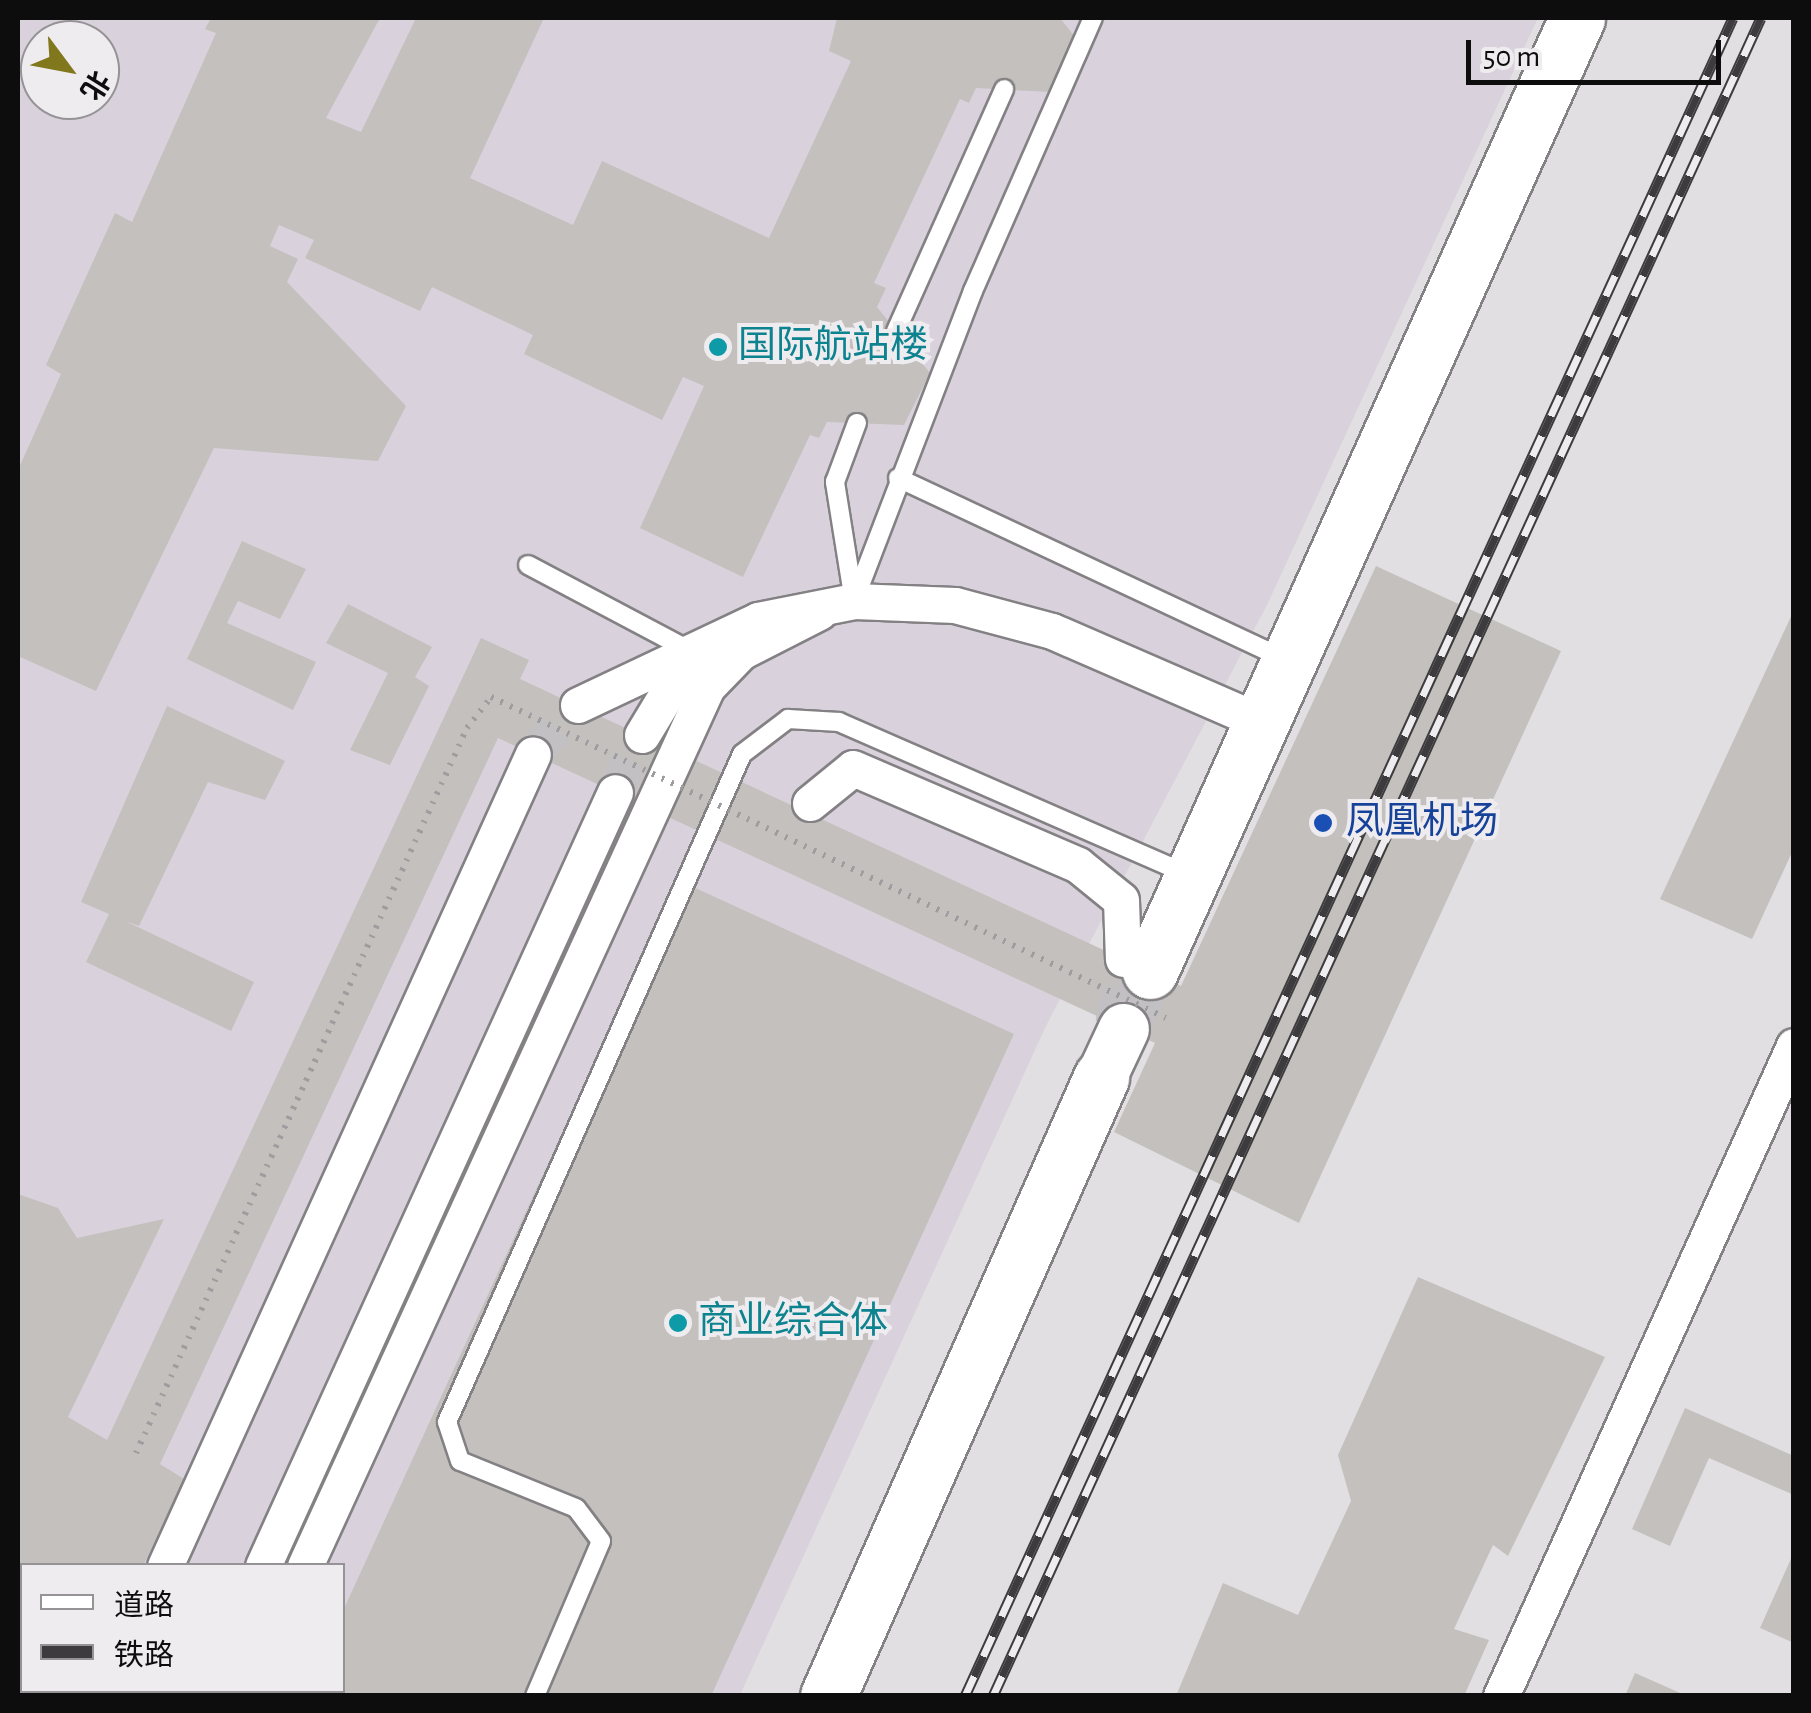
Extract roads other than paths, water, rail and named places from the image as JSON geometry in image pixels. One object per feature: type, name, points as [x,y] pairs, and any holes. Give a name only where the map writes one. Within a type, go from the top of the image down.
[{"type":"main road","points":[[828,1696],[1135,1000],[1266,724],[1576,18]]},
{"type":"street","points":[[578,705],[758,620],[819,612],[854,601],[955,605],[1052,632],[1266,724]]},
{"type":"street","points":[[307,1563],[707,687],[742,652],[819,612]]},
{"type":"street","points":[[642,735],[692,652]]},
{"type":"street","points":[[165,1563],[525,767]]},
{"type":"street","points":[[810,804],[853,768],[1078,865],[1121,900],[1135,1000]]},
{"type":"street","points":[[265,1563],[615,792]]},
{"type":"street","points":[[1501,1696],[1794,1046]]},
{"type":"lane","points":[[854,601],[898,478],[1094,18]]},
{"type":"lane","points":[[896,331],[1004,89]]},
{"type":"lane","points":[[854,601],[836,482],[857,423]]},
{"type":"lane","points":[[898,478],[1291,662]]},
{"type":"lane","points":[[528,565],[692,652]]},
{"type":"lane","points":[[535,1696],[600,1540],[576,1508],[460,1461],[447,1422],[742,754],[788,718],[839,722],[1192,876]]},
{"type":"tunnel","points":[[533,754],[578,705]]},
{"type":"tunnel","points":[[615,792],[642,735]]},
{"type":"tunnel","points":[[1113,1023],[1123,959]]},
{"type":"tunnel","points":[[1124,1029],[1150,971]]},
{"type":"railway","points":[[965,1696],[1733,18]]},
{"type":"railway","points":[[993,1696],[1761,18]]},
{"type":"place","name":"国际航站楼","points":[[718,347]]},
{"type":"place","name":"凤凰机场","points":[[1323,823]]},
{"type":"place","name":"商业综合体","points":[[678,1323]]}]
